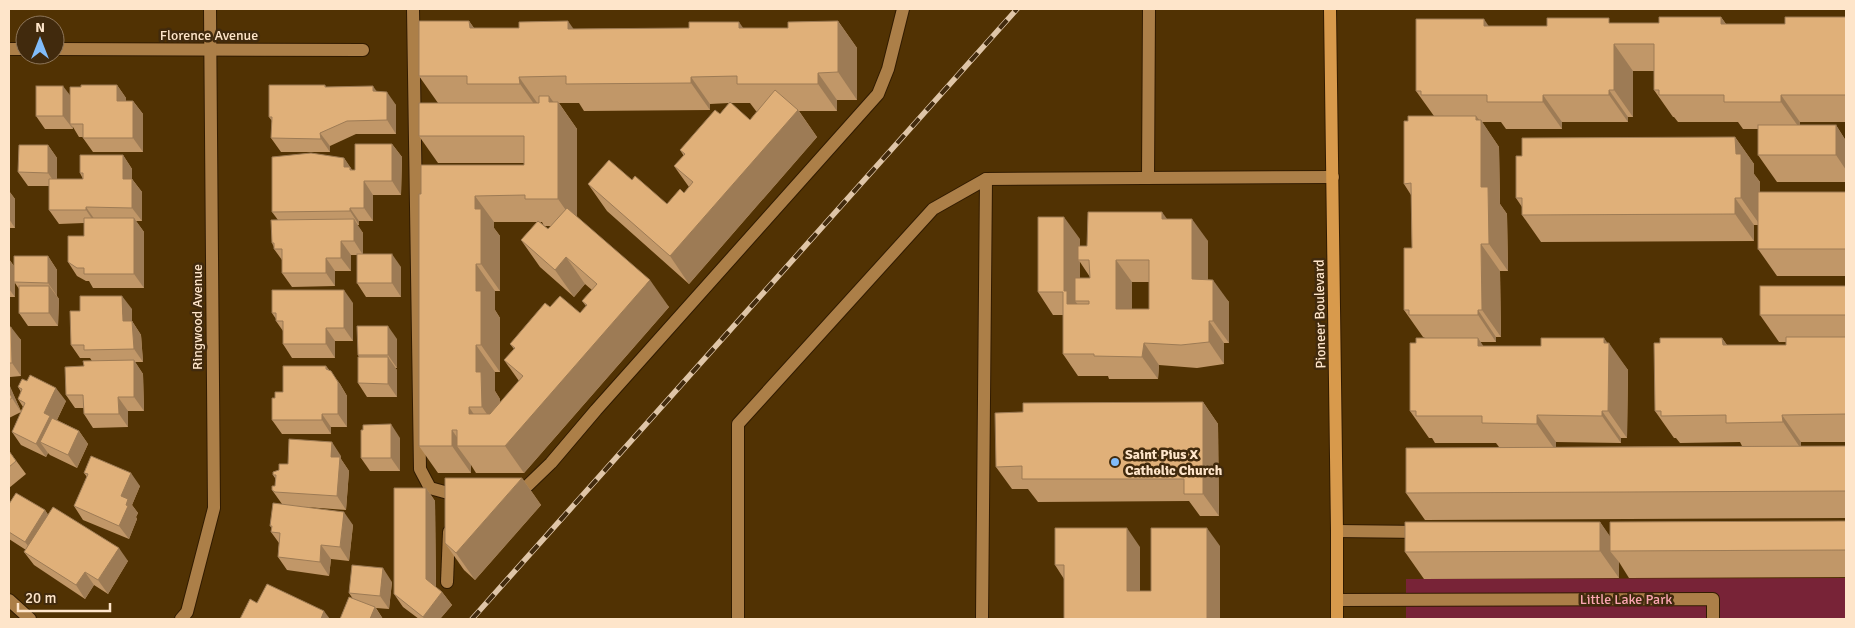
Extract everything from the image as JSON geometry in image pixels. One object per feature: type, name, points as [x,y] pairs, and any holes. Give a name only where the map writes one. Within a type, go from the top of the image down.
[{"type":"main road","name":"Pioneer Boulevard","points":[[1330,9],[1337,619]]},
{"type":"street","name":"Ringwood Avenue","points":[[180,619],[187,612],[214,508],[210,9]]},
{"type":"street","points":[[413,9],[420,468],[430,488],[451,499],[470,496]]},
{"type":"street","points":[[506,492],[523,490],[551,463],[602,402],[878,94],[888,69],[902,9]]},
{"type":"street","points":[[1148,178],[1149,9]]},
{"type":"street","name":"Florence Avenue","points":[[65,49],[363,50]]},
{"type":"street","points":[[738,619],[738,424],[932,209],[986,179],[1333,177]]},
{"type":"street","points":[[982,619],[986,179]]},
{"type":"street","points":[[447,582],[450,523]]},
{"type":"street","points":[[1337,531],[1435,532]]},
{"type":"street","points":[[1337,600],[1713,599],[1713,619]]},
{"type":"street","points":[[9,600],[30,619]]},
{"type":"green space","name":"Little Lake Park","points":[[1846,578],[1846,619],[1406,619],[1406,579]]},
{"type":"building","points":[[1659,17],[1721,17],[1721,24],[1785,24],[1785,17],[1846,17],[1846,95],[1781,95],[1781,102],[1724,102],[1724,95],[1659,95],[1659,90],[1654,90],[1654,44],[1614,44],[1614,90],[1609,90],[1609,95],[1543,95],[1543,102],[1487,102],[1487,95],[1421,95],[1421,91],[1416,91],[1416,19],[1484,19],[1484,26],[1547,26],[1547,18],[1609,18],[1609,23],[1659,23]]},
{"type":"building","points":[[419,21],[469,21],[470,28],[519,28],[519,22],[568,21],[568,29],[689,28],[689,22],[739,22],[739,28],[788,28],[788,22],[838,21],[838,72],[818,73],[818,84],[737,84],[737,76],[691,77],[691,83],[566,84],[566,76],[519,77],[520,84],[467,84],[467,76],[419,76]]},
{"type":"building","points":[[81,85],[117,85],[117,101],[133,101],[133,138],[83,138],[83,124],[70,124],[70,87],[81,87]]},
{"type":"building","points":[[269,85],[373,86],[373,91],[387,92],[387,120],[347,121],[320,133],[321,139],[271,138],[272,117],[269,117]]},
{"type":"building","points":[[36,86],[63,86],[63,116],[36,116]]},
{"type":"building","points":[[775,90],[798,110],[670,256],[588,184],[609,160],[632,180],[635,176],[667,204],[680,189],[684,193],[693,182],[674,166],[685,154],[680,150],[715,110],[720,114],[730,102],[750,120]]},
{"type":"building","points":[[539,96],[549,96],[549,102],[558,102],[558,199],[525,199],[525,195],[475,196],[475,209],[481,209],[481,264],[476,264],[476,291],[481,291],[481,345],[476,345],[476,372],[481,372],[482,407],[469,407],[469,414],[490,414],[523,376],[504,360],[515,348],[510,344],[545,303],[550,307],[560,296],[580,313],[587,305],[582,301],[597,284],[566,257],[555,270],[521,240],[538,221],[548,229],[567,208],[650,280],[505,446],[457,446],[457,430],[452,430],[452,446],[419,446],[419,194],[421,194],[421,165],[524,165],[524,136],[419,136],[419,103],[539,103]]},
{"type":"building","points":[[1408,116],[1476,116],[1476,120],[1481,120],[1481,187],[1488,187],[1489,244],[1481,244],[1482,310],[1478,310],[1478,315],[1409,315],[1409,310],[1404,310],[1404,248],[1412,248],[1411,183],[1404,184],[1404,121],[1408,121]]},
{"type":"building","points":[[1758,125],[1836,125],[1836,155],[1758,155]]},
{"type":"building","points":[[1735,137],[1736,154],[1741,154],[1741,198],[1735,198],[1735,214],[1522,215],[1522,198],[1516,198],[1516,156],[1522,156],[1522,138]]},
{"type":"building","points":[[355,144],[392,144],[392,181],[364,181],[364,208],[350,208],[350,211],[272,212],[272,157],[311,153],[344,158],[344,167],[350,167],[350,170],[355,170]]},
{"type":"building","points":[[19,145],[48,145],[48,173],[18,172]]},
{"type":"building","points":[[80,155],[123,155],[123,179],[132,179],[132,208],[86,207],[86,210],[49,210],[49,179],[83,179],[83,173],[80,173]]},
{"type":"building","points":[[1758,192],[1846,192],[1846,249],[1758,249]]},
{"type":"building","points":[[1088,212],[1162,212],[1162,219],[1192,219],[1192,279],[1213,280],[1213,321],[1209,321],[1209,342],[1181,345],[1144,343],[1142,357],[1063,354],[1063,292],[1038,292],[1038,217],[1064,217],[1064,291],[1067,291],[1067,304],[1089,304],[1089,301],[1075,301],[1075,278],[1090,278],[1089,260],[1078,260],[1078,246],[1087,246]],"holes":[[[1116,260],[1149,260],[1149,309],[1116,309]]]},
{"type":"building","points":[[84,218],[134,218],[134,274],[84,274],[84,268],[77,268],[68,262],[68,236],[84,236]]},
{"type":"building","points":[[354,219],[354,241],[341,241],[341,258],[326,258],[326,273],[282,273],[282,249],[274,249],[271,220]]},
{"type":"building","points":[[357,254],[392,254],[392,283],[357,283]]},
{"type":"building","points":[[14,256],[48,256],[48,283],[14,282]]},
{"type":"building","points":[[19,286],[49,286],[49,313],[19,313]]},
{"type":"building","points":[[1760,286],[1846,286],[1846,315],[1760,315]]},
{"type":"building","points":[[272,290],[344,290],[344,328],[326,328],[326,344],[283,344],[283,321],[276,321],[276,313],[272,313]]},
{"type":"building","points":[[80,296],[122,296],[123,321],[132,321],[134,349],[84,350],[84,345],[71,345],[70,311],[80,311]]},
{"type":"building","points":[[357,326],[388,326],[388,355],[358,355]]},
{"type":"building","points":[[9,327],[11,327],[12,363],[9,363]]},
{"type":"building","points":[[1786,337],[1846,337],[1846,414],[1782,415],[1783,422],[1726,423],[1726,415],[1661,416],[1661,411],[1655,411],[1654,343],[1660,343],[1660,338],[1722,338],[1723,345],[1786,345]]},
{"type":"building","points":[[1416,338],[1478,338],[1478,346],[1541,346],[1541,338],[1604,338],[1604,343],[1609,343],[1608,411],[1602,411],[1602,416],[1537,415],[1537,424],[1482,423],[1482,416],[1416,416],[1416,411],[1410,411],[1410,343],[1416,343]]},
{"type":"building","points":[[358,357],[388,357],[388,384],[358,383]]},
{"type":"building","points":[[134,360],[134,397],[118,397],[119,414],[84,414],[83,395],[66,395],[65,367],[84,366],[83,361]]},
{"type":"building","points":[[283,366],[326,366],[326,369],[331,371],[338,382],[338,414],[322,414],[322,420],[272,420],[272,398],[275,398],[275,392],[283,392]]},
{"type":"building","points":[[30,375],[56,388],[44,413],[50,416],[36,444],[12,432],[25,403],[18,399],[22,389],[18,387],[22,379],[27,381]]},
{"type":"building","name":"Saint Pius X Catholic Church","points":[[1203,402],[1203,494],[1184,494],[1184,479],[1022,479],[1022,466],[996,467],[995,413],[1023,412],[1023,403]]},
{"type":"building","points":[[52,418],[79,431],[68,455],[40,442]]},
{"type":"building","points":[[391,424],[391,458],[361,458],[361,430],[363,430],[363,425]]},
{"type":"building","points":[[289,439],[332,442],[331,457],[340,457],[337,496],[275,492],[272,490],[272,486],[275,486],[276,475],[273,475],[273,472],[279,470],[279,464],[288,464]]},
{"type":"building","points":[[1846,446],[1846,491],[1406,493],[1406,448]]},
{"type":"building","points":[[9,451],[16,461],[9,467]]},
{"type":"building","points":[[91,456],[131,473],[121,496],[128,499],[126,505],[128,506],[119,526],[74,506],[88,474],[84,473]]},
{"type":"building","points":[[445,478],[522,478],[456,553],[445,543]]},
{"type":"building","points":[[394,488],[426,488],[426,579],[442,592],[423,617],[394,594]]},
{"type":"building","points":[[16,493],[45,510],[25,542],[9,532],[9,504]]},
{"type":"building","points":[[273,503],[344,512],[340,547],[321,545],[320,562],[278,557],[280,533],[271,532],[272,526],[270,526]]},
{"type":"building","points":[[53,507],[119,548],[98,580],[85,572],[76,585],[24,552]]},
{"type":"building","points":[[1846,521],[1846,550],[1610,551],[1610,522]]},
{"type":"building","points":[[1405,522],[1600,522],[1600,551],[1405,552]]},
{"type":"building","points":[[1055,528],[1127,528],[1127,591],[1151,591],[1151,528],[1207,528],[1207,619],[1064,619],[1064,565],[1055,565]]},
{"type":"building","points":[[352,565],[383,568],[380,596],[349,593]]},
{"type":"building","points":[[267,584],[324,611],[321,619],[240,619],[250,599],[257,603]]},
{"type":"building","points":[[349,597],[375,607],[370,619],[340,619]]},
{"type":"railway","points":[[472,619],[1017,9]]},
{"type":"place","name":"Saint Pius X Catholic Church","points":[[1115,462]]}]
